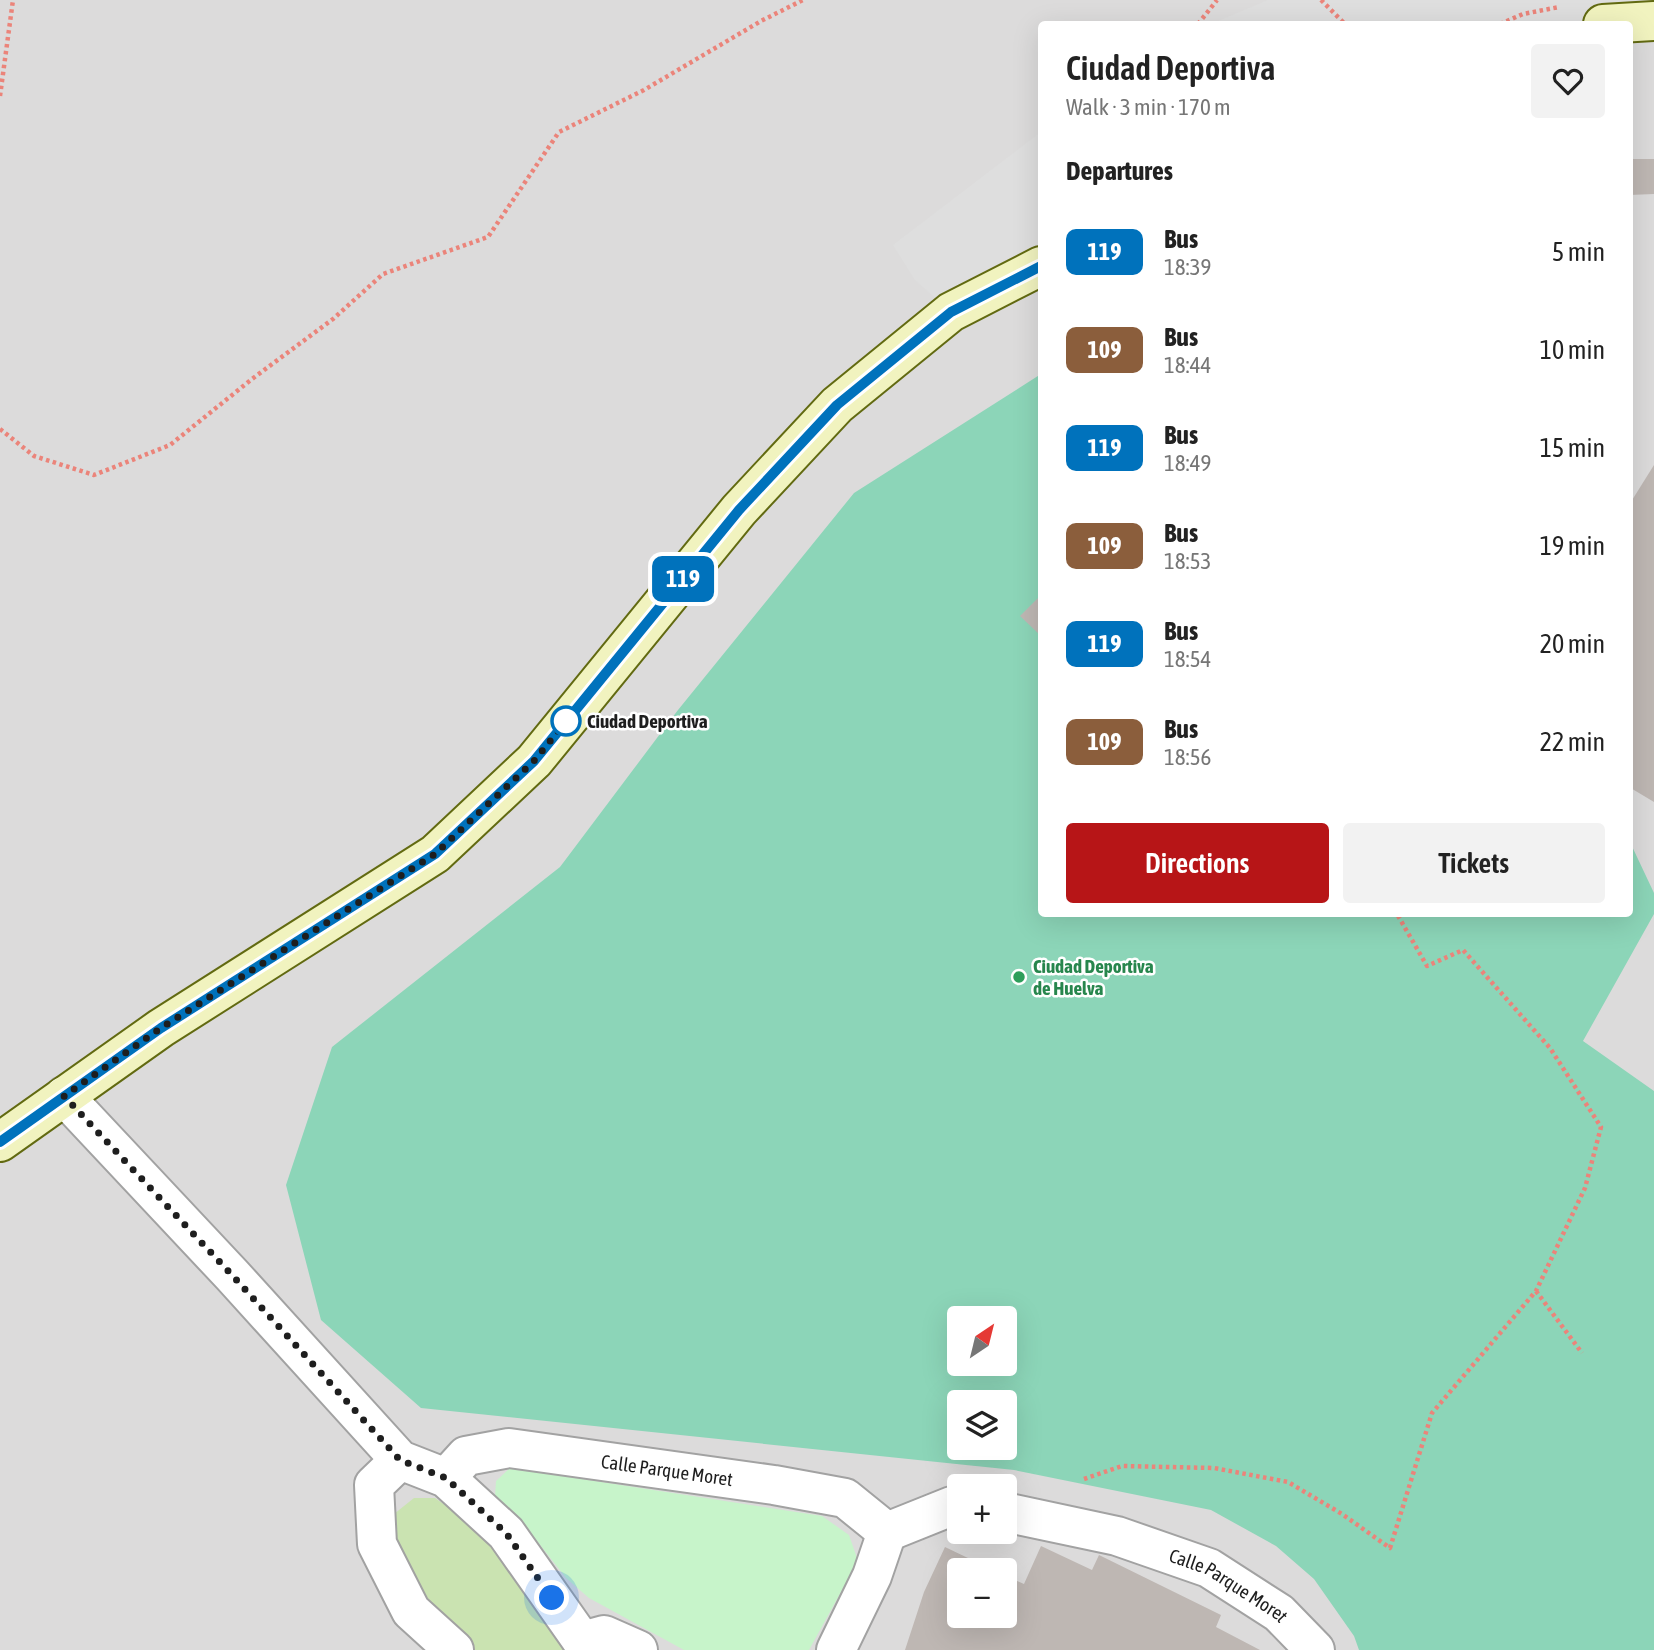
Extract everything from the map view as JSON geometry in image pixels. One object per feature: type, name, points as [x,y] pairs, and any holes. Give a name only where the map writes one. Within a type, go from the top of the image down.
[{"type":"street","points":[[1633,22],[1654,21]]},
{"type":"street","points":[[0,1142],[161,1028],[435,854],[534,761],[739,510],[837,405],[951,312],[1038,268]]},
{"type":"street","points":[[64,1096],[400,1460],[446,1478],[506,1533],[583,1645],[604,1635],[638,1650]]},
{"type":"street","name":"Calle Parque Moret","points":[[446,1478],[466,1456],[509,1448],[845,1497],[887,1532]]},
{"type":"street","points":[[400,1460],[374,1486],[377,1544],[411,1611],[454,1650]]},
{"type":"street","points":[[836,1650],[872,1576],[887,1532],[947,1508]]},
{"type":"street","name":"Calle Parque Moret","points":[[1017,1514],[1117,1536],[1209,1569],[1279,1613],[1315,1650]]},
{"type":"path","points":[[0,96],[13,0]]},
{"type":"path","points":[[0,429],[34,456],[94,475],[170,445],[333,319],[383,274],[488,237],[559,132],[644,90],[761,21],[803,0]]},
{"type":"path","points":[[1200,21],[1217,0]]},
{"type":"path","points":[[1321,0],[1342,21]]},
{"type":"path","points":[[1507,21],[1523,14],[1570,5]]},
{"type":"path","points":[[1017,1514],[1076,1482],[1122,1466],[1214,1468],[1288,1482],[1342,1514],[1390,1548],[1432,1413],[1536,1291],[1585,1188],[1601,1127],[1550,1048],[1463,950],[1427,966],[1399,917]]},
{"type":"path","points":[[1536,1291],[1582,1353]]},
{"type":"shaded area","points":[[0,0],[1654,0],[1654,1650],[0,1650]]},
{"type":"shaded area","points":[[1268,0],[1654,0],[1654,21],[1633,22],[1218,21]]},
{"type":"shaded area","points":[[1038,134],[1038,269],[951,312],[915,280],[893,245]]},
{"type":"green space","name":"Ciudad Deportiva de Huelva","points":[[1038,376],[1038,917],[1633,917],[1633,848],[1654,893],[1654,914],[1583,1041],[1654,1091],[1654,1650],[1359,1650],[1354,1636],[1314,1579],[1276,1546],[1211,1510],[1014,1470],[421,1408],[321,1320],[286,1185],[332,1047],[560,867],[678,710],[854,493]]},
{"type":"green space","points":[[510,1468],[822,1516],[849,1535],[858,1561],[809,1650],[684,1650],[589,1598],[566,1578],[526,1527],[495,1496],[496,1481]]},
{"type":"green space","points":[[414,1498],[435,1498],[462,1517],[512,1568],[566,1650],[475,1650],[429,1609],[389,1532],[394,1514]]},
{"type":"building","points":[[1633,159],[1654,159],[1654,194],[1633,195]]},
{"type":"building","points":[[1654,465],[1654,802],[1633,789],[1633,499]]},
{"type":"building","points":[[1038,598],[1038,633],[1020,616]]},
{"type":"building","points":[[1041,1546],[1092,1570],[1099,1555],[1221,1615],[1216,1627],[1260,1650],[905,1650],[924,1592],[945,1547],[968,1558],[947,1558],[947,1628],[1017,1628],[1017,1581],[1024,1584]]},
{"type":"bus line","name":"119","points":[[0,1142],[161,1028],[435,854],[534,761],[739,510],[837,405],[951,312],[1038,268]]},
{"type":"place","name":"Ciudad Deportiva","points":[[566,721]]},
{"type":"place","name":"Ciudad Deportiva de Huelva","points":[[1019,977]]},
{"type":"route","points":[[552,1598],[506,1533],[446,1478],[400,1460],[64,1096],[161,1028],[435,854],[534,761],[568,719],[566,721]]}]
